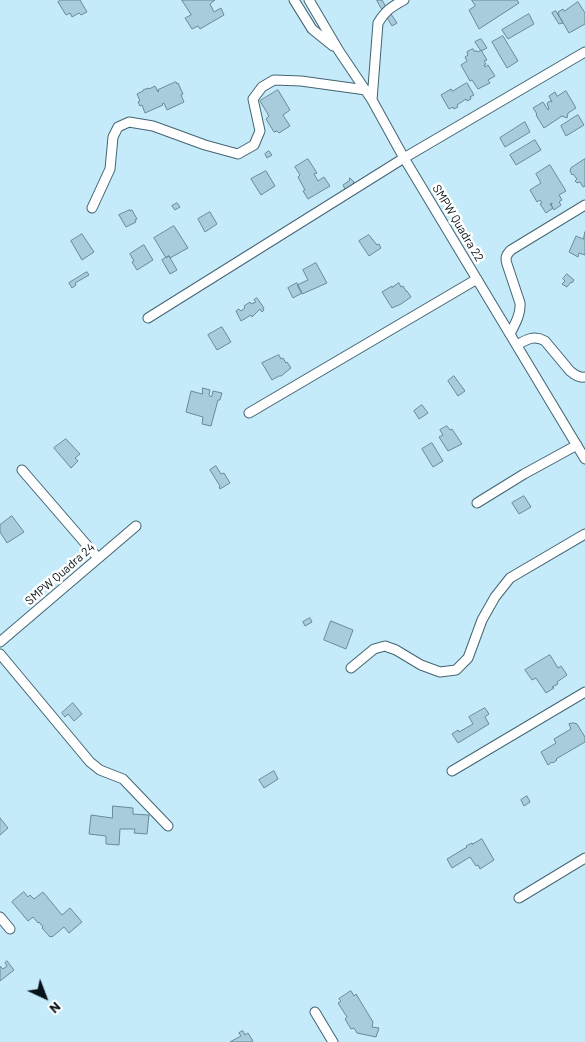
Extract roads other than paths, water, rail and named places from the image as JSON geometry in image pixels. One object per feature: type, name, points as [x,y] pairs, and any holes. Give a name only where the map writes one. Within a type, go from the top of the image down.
[{"type":"street","points":[[294,0],[312,29],[339,51]]},
{"type":"street","name":"SMPW Quadra 22","points":[[309,0],[339,51],[366,90],[404,158],[585,458]]},
{"type":"street","points":[[372,100],[378,23],[384,13],[392,6],[404,0]]},
{"type":"street","points":[[148,318],[404,158],[585,52]]},
{"type":"street","points":[[92,208],[110,170],[113,137],[118,127],[129,122],[153,126],[205,145],[238,154],[254,145],[260,131],[253,99],[262,87],[274,80],[301,81],[366,90]]},
{"type":"street","points":[[510,334],[521,308],[506,256],[511,250],[585,205]]},
{"type":"street","points":[[248,413],[477,278]]},
{"type":"street","points":[[517,345],[533,337],[540,338],[545,341],[570,371],[575,375],[585,377]]},
{"type":"street","points":[[477,503],[524,474],[577,445]]},
{"type":"street","points":[[22,470],[98,558]]},
{"type":"street","name":"SMPW Quadra 24","points":[[0,642],[136,526]]},
{"type":"street","points":[[351,668],[374,649],[385,646],[396,650],[421,666],[440,672],[456,670],[468,658],[482,620],[495,597],[510,578],[585,534]]},
{"type":"street","points":[[0,654],[90,762],[100,770],[123,779],[168,826]]},
{"type":"street","points":[[452,771],[585,692]]},
{"type":"street","points":[[519,898],[585,858]]},
{"type":"street","points":[[0,917],[10,929]]},
{"type":"street","points":[[315,1012],[333,1042]]}]
